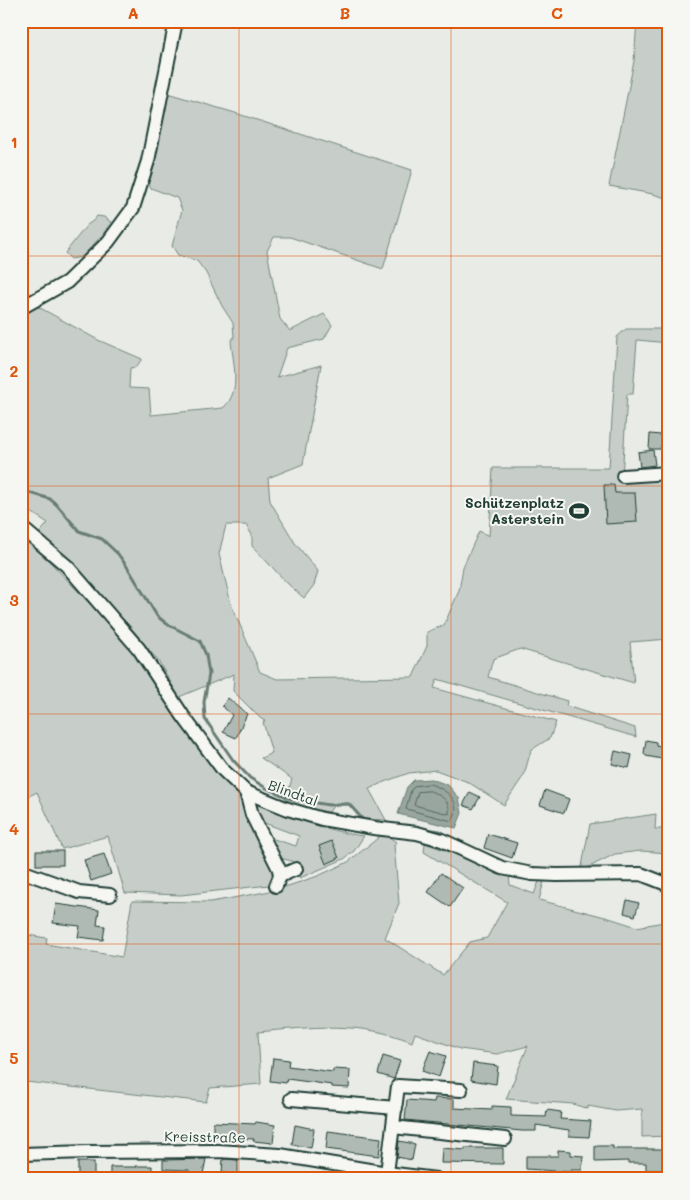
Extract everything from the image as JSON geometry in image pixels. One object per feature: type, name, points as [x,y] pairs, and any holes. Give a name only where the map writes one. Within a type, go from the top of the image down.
[{"type":"street","points":[[21,308],[67,282],[108,242],[133,208],[148,161],[176,21]]},
{"type":"street","points":[[622,476],[669,474]]},
{"type":"street","name":"Blindtal","points":[[21,527],[67,566],[139,649],[183,716],[222,770],[246,792],[288,810],[322,820],[416,833],[442,840],[502,868],[532,874],[641,874],[669,885]]},
{"type":"street","points":[[246,792],[252,815],[279,869],[278,881],[296,869]]},
{"type":"street","points":[[21,871],[79,892],[110,894]]},
{"type":"street","points":[[387,1173],[398,1086],[461,1090]]},
{"type":"street","points":[[291,1099],[396,1108]]},
{"type":"street","points":[[394,1127],[505,1139]]},
{"type":"street","name":"Kreisstraße","points":[[21,1154],[218,1151],[280,1154],[387,1173],[436,1179]]},
{"type":"shaded area","points":[[637,21],[669,21],[669,199],[609,186],[634,61]]},
{"type":"shaded area","points":[[167,93],[412,170],[383,269],[290,237],[274,237],[267,251],[280,319],[290,331],[324,314],[332,325],[324,339],[287,348],[277,377],[321,365],[303,464],[268,478],[270,501],[295,543],[318,571],[314,585],[304,598],[288,584],[252,546],[252,535],[246,525],[226,525],[219,554],[231,604],[260,672],[277,679],[413,677],[427,646],[427,632],[444,625],[459,591],[463,567],[479,531],[489,536],[493,468],[609,468],[617,337],[626,329],[669,329],[669,343],[637,340],[633,394],[627,394],[622,479],[669,477],[669,639],[630,642],[634,683],[520,649],[493,659],[488,677],[567,701],[566,706],[635,728],[636,737],[437,679],[434,688],[556,722],[550,738],[531,750],[524,775],[504,805],[468,782],[436,770],[409,773],[369,789],[386,820],[364,819],[349,803],[335,803],[329,812],[282,804],[292,779],[261,758],[272,753],[263,722],[265,721],[233,691],[234,674],[179,697],[159,662],[129,625],[38,535],[48,523],[31,512],[21,510],[21,301],[26,300],[98,340],[142,359],[136,367],[130,368],[129,388],[149,389],[151,415],[223,408],[233,394],[235,377],[231,341],[234,337],[233,323],[222,306],[206,273],[197,261],[178,255],[172,246],[182,210],[177,198],[151,188],[147,180]]},
{"type":"shaded area","points":[[97,216],[104,217],[111,222],[82,257],[71,259],[65,253],[87,225]]},
{"type":"shaded area","points":[[21,534],[133,649],[219,771],[239,794],[274,873],[269,885],[181,895],[125,893],[108,836],[62,849],[37,792],[21,800]]},
{"type":"shaded area","points":[[251,799],[321,826],[364,836],[354,851],[344,859],[300,878],[292,861],[279,858],[267,837],[296,846],[299,836],[259,821]]},
{"type":"shaded area","points":[[656,814],[655,829],[669,829],[669,853],[641,851],[615,854],[581,871],[590,824]]},
{"type":"shaded area","points":[[379,833],[385,834],[396,842],[394,845],[399,903],[385,938],[443,975],[470,942],[487,938],[507,902],[424,852],[425,843],[509,874],[510,885],[534,894],[540,879],[545,878],[539,900],[637,927],[669,921],[669,1136],[642,1137],[642,1109],[616,1111],[588,1106],[588,1109],[573,1104],[506,1099],[528,1046],[497,1054],[460,1049],[415,1033],[412,1042],[393,1035],[355,1028],[317,1027],[258,1032],[261,1084],[210,1088],[206,1102],[26,1082],[21,1077],[21,1008],[27,935],[47,938],[46,944],[122,957],[132,901],[211,902],[276,890],[318,876],[348,862],[378,838]]},
{"type":"water","points":[[431,779],[448,785],[459,798],[462,813],[456,828],[398,814],[407,787],[414,780]]},
{"type":"building","points":[[641,21],[669,21],[669,31],[641,25]]},
{"type":"building","points":[[662,417],[669,417],[669,444],[661,445],[661,449],[649,449],[650,434],[661,435]]},
{"type":"building","points":[[653,450],[655,465],[640,467],[638,452]]},
{"type":"building","points":[[604,485],[614,485],[615,493],[635,493],[637,522],[606,524]]},
{"type":"building","points":[[228,698],[247,714],[236,738],[223,732],[232,715],[222,706]]},
{"type":"building","points":[[646,740],[669,748],[667,760],[646,756],[644,753]]},
{"type":"building","points":[[615,751],[632,755],[629,768],[612,764]]},
{"type":"building","points":[[545,790],[569,799],[564,813],[540,805]]},
{"type":"building","points":[[470,792],[480,797],[473,809],[463,805]]},
{"type":"building","points":[[488,834],[517,843],[512,858],[484,848]]},
{"type":"building","points":[[332,841],[339,858],[326,864],[319,846]]},
{"type":"building","points":[[36,851],[63,851],[63,865],[36,865]]},
{"type":"building","points":[[104,854],[111,874],[91,881],[84,860]]},
{"type":"building","points":[[441,873],[463,888],[450,907],[428,892]]},
{"type":"building","points":[[627,900],[639,903],[635,916],[624,913]]},
{"type":"building","points":[[56,904],[99,910],[97,925],[105,926],[103,940],[78,937],[80,926],[53,923]]},
{"type":"building","points":[[430,1051],[446,1056],[439,1077],[422,1071]]},
{"type":"building","points":[[383,1056],[400,1061],[394,1079],[378,1074]]},
{"type":"building","points":[[273,1058],[289,1060],[288,1066],[333,1072],[333,1069],[350,1070],[349,1088],[287,1079],[286,1083],[270,1081]]},
{"type":"building","points":[[473,1063],[498,1066],[496,1084],[471,1080]]},
{"type":"building","points":[[435,1098],[454,1099],[454,1108],[492,1110],[492,1106],[511,1107],[511,1116],[546,1117],[547,1110],[561,1112],[560,1119],[591,1121],[589,1137],[569,1136],[569,1130],[536,1125],[536,1131],[522,1131],[405,1120],[407,1100],[434,1102]]},
{"type":"building","points":[[213,1122],[255,1124],[256,1122],[275,1125],[273,1143],[253,1141],[254,1139],[213,1137]]},
{"type":"building","points":[[295,1125],[314,1129],[311,1148],[292,1144]]},
{"type":"building","points":[[328,1131],[381,1138],[379,1156],[326,1149]]},
{"type":"building","points":[[399,1141],[415,1144],[412,1160],[397,1157]]},
{"type":"building","points":[[595,1146],[613,1146],[613,1149],[669,1149],[669,1170],[646,1170],[646,1163],[628,1163],[628,1161],[595,1162]]},
{"type":"building","points":[[442,1148],[465,1150],[465,1148],[503,1148],[503,1164],[441,1163]]},
{"type":"building","points":[[558,1150],[571,1151],[571,1155],[583,1156],[582,1170],[571,1170],[571,1172],[526,1169],[526,1156],[558,1156]]},
{"type":"building","points":[[206,1159],[202,1179],[188,1179],[189,1170],[163,1169],[163,1160]]},
{"type":"building","points":[[223,1159],[238,1160],[238,1174],[222,1173]]},
{"type":"building","points":[[78,1162],[94,1162],[94,1179],[78,1179]]},
{"type":"building","points":[[152,1166],[152,1179],[110,1179],[110,1167]]},
{"type":"waterway","points":[[21,490],[50,499],[79,531],[102,539],[118,554],[157,616],[167,624],[200,641],[206,655],[209,674],[204,702],[205,719],[233,760],[250,778],[266,788],[291,799],[329,805],[349,804],[363,820],[394,824]]},
{"type":"waterway","points":[[425,829],[440,831],[452,838]]},
{"type":"place","name":"Schützenplatz Asterstein","points":[[579,511]]}]
